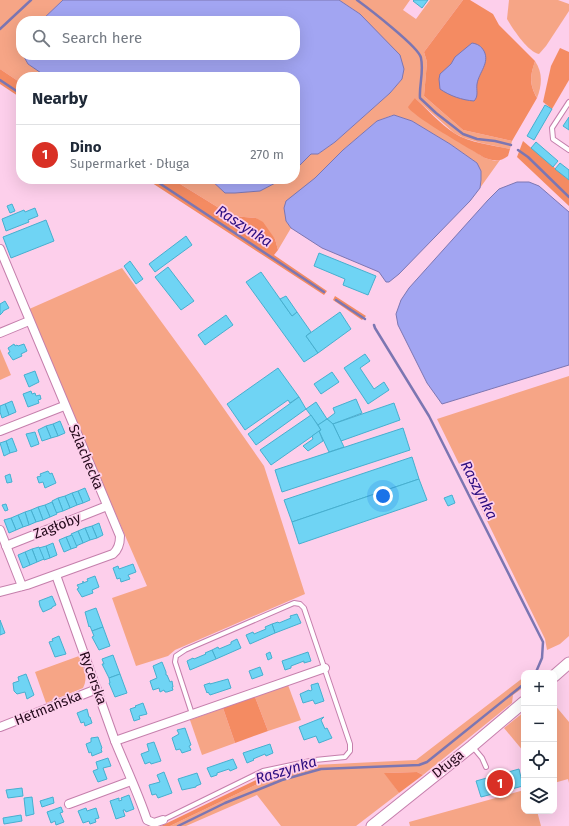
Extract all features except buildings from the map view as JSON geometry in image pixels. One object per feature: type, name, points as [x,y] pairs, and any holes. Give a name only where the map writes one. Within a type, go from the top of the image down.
[{"type":"street","name":"Szlachecka","points":[[0,249],[64,406],[120,536],[119,548],[113,554],[56,575],[0,592]]},
{"type":"street","points":[[0,333],[29,321]]},
{"type":"street","points":[[0,430],[64,406]]},
{"type":"street","name":"Zagłoby","points":[[6,546],[107,506]]},
{"type":"street","points":[[0,530],[22,586]]},
{"type":"street","name":"Rycerska","points":[[56,575],[115,741],[131,781],[136,789],[147,820],[154,823],[164,820]]},
{"type":"street","points":[[557,673],[569,663]]},
{"type":"street","points":[[115,741],[325,668]]},
{"type":"street","name":"Hetmańska","points":[[0,727],[96,689]]},
{"type":"street","name":"Długa","points":[[372,826],[521,705]]},
{"type":"street","points":[[69,804],[131,781]]},
{"type":"street","points":[[384,826],[388,813]]},
{"type":"lane","points":[[569,102],[552,128],[553,139],[569,150]]},
{"type":"lane","points":[[164,820],[263,771],[315,760],[345,757],[350,751],[350,744],[325,668],[304,608],[300,604],[294,603],[184,650],[176,656],[175,662],[192,714]]},
{"type":"lane","points":[[472,746],[482,758],[486,767]]},
{"type":"shaded area","points":[[0,0],[63,0],[46,16],[16,16],[16,60],[26,60],[28,64],[40,72],[16,72],[16,80],[0,69]]},
{"type":"shaded area","points":[[339,0],[410,0],[403,10],[416,19],[430,0],[463,0],[424,52],[427,62],[424,96],[463,130],[512,141],[510,149],[481,143],[464,138],[454,133],[415,98],[426,121],[485,158],[495,161],[500,160],[480,188],[481,180],[477,163],[450,144],[412,121],[393,115],[377,121],[343,150],[315,178],[286,221],[291,228],[278,250],[275,239],[256,218],[232,216],[180,184],[215,184],[225,193],[260,191],[273,184],[300,184],[300,165],[311,154],[318,154],[335,142],[390,93],[402,79],[360,14]]},
{"type":"shaded area","points":[[463,0],[470,0],[493,14],[499,25],[535,61],[531,80],[537,98],[512,141],[463,130],[424,96],[427,62],[424,52]]},
{"type":"shaded area","points":[[509,0],[558,0],[569,4],[569,11],[539,54],[526,45],[507,19]]},
{"type":"shaded area","points":[[560,48],[569,52],[569,80],[552,109],[543,102],[551,66]]},
{"type":"shaded area","points":[[535,61],[538,66],[541,79],[537,98],[531,80]]},
{"type":"shaded area","points":[[0,69],[16,80],[16,95],[0,84]]},
{"type":"shaded area","points":[[415,98],[454,133],[474,141],[510,149],[508,156],[497,160],[485,158],[443,133],[420,118],[408,107]]},
{"type":"shaded area","points":[[523,141],[569,180],[569,206],[517,157]]},
{"type":"shaded area","points":[[154,184],[180,184],[232,216],[256,218],[263,222],[275,239],[278,250],[274,255],[327,291],[324,295]]},
{"type":"shaded area","points":[[122,268],[201,376],[264,466],[305,594],[175,650],[168,656],[136,666],[112,598],[147,586],[27,310]]},
{"type":"shaded area","points":[[335,296],[366,316],[362,320],[333,300]]},
{"type":"shaded area","points":[[0,349],[11,375],[0,380]]},
{"type":"shaded area","points":[[569,376],[569,636],[560,644],[547,650],[545,639],[437,419]]},
{"type":"shaded area","points":[[79,656],[84,668],[85,676],[85,684],[83,688],[46,703],[35,672]]},
{"type":"shaded area","points":[[521,679],[521,689],[513,695],[512,703],[423,775],[417,772],[385,773],[399,793],[356,826],[281,826],[257,795],[186,826],[170,826],[268,779],[305,769],[305,767],[314,765],[416,760]]},
{"type":"shaded area","points":[[288,685],[301,720],[268,731],[255,697]]},
{"type":"shaded area","points":[[255,697],[268,731],[235,743],[223,708]]},
{"type":"shaded area","points":[[223,708],[235,743],[202,755],[190,720]]},
{"type":"shaded area","points":[[557,708],[569,722],[569,783],[568,779],[557,782]]},
{"type":"shaded area","points":[[521,714],[521,748],[504,728]]},
{"type":"shaded area","points":[[305,767],[305,769],[268,779],[170,826],[161,826],[262,777]]},
{"type":"shaded area","points":[[417,772],[423,775],[399,793],[384,773]]},
{"type":"shaded area","points":[[521,791],[521,814],[538,814],[541,826],[410,826],[409,822]]},
{"type":"water","points":[[63,0],[339,0],[360,14],[400,55],[404,69],[402,79],[390,93],[335,142],[318,154],[311,154],[300,165],[300,72],[40,72],[28,64],[26,60],[300,60],[300,16],[46,16]]},
{"type":"water","points":[[472,43],[482,48],[486,55],[484,68],[478,80],[476,99],[474,101],[456,97],[440,89],[439,79],[440,74],[451,64],[455,57]]},
{"type":"water","points":[[394,115],[412,121],[450,144],[477,163],[481,171],[481,180],[480,188],[470,201],[399,274],[389,282],[386,282],[379,272],[322,248],[291,228],[286,221],[284,208],[286,201],[315,178],[343,150],[377,121]]},
{"type":"water","points":[[517,182],[529,182],[539,186],[569,212],[569,365],[442,404],[427,383],[398,325],[396,314],[401,300],[409,288],[488,200],[499,189]]},
{"type":"water","points":[[215,184],[273,184],[260,191],[225,193]]},
{"type":"waterway","name":"Raszynka","points":[[0,29],[31,0]]},
{"type":"waterway","points":[[357,0],[393,28],[418,53],[421,58],[422,68],[420,98],[436,113],[463,134],[477,139],[511,145]]},
{"type":"waterway","name":"Raszynka","points":[[0,80],[16,91]]},
{"type":"waterway","points":[[518,150],[528,157],[569,197]]},
{"type":"waterway","name":"Raszynka","points":[[161,184],[324,292]]},
{"type":"waterway","name":"Raszynka","points":[[336,300],[365,319]]},
{"type":"waterway","name":"Raszynka","points":[[374,325],[429,416],[543,642],[542,658],[537,670]]},
{"type":"waterway","name":"Raszynka","points":[[178,826],[225,803],[282,780],[321,769],[419,765],[427,762],[521,686]]},
{"type":"place","name":"Dino","points":[[500,783]]}]
